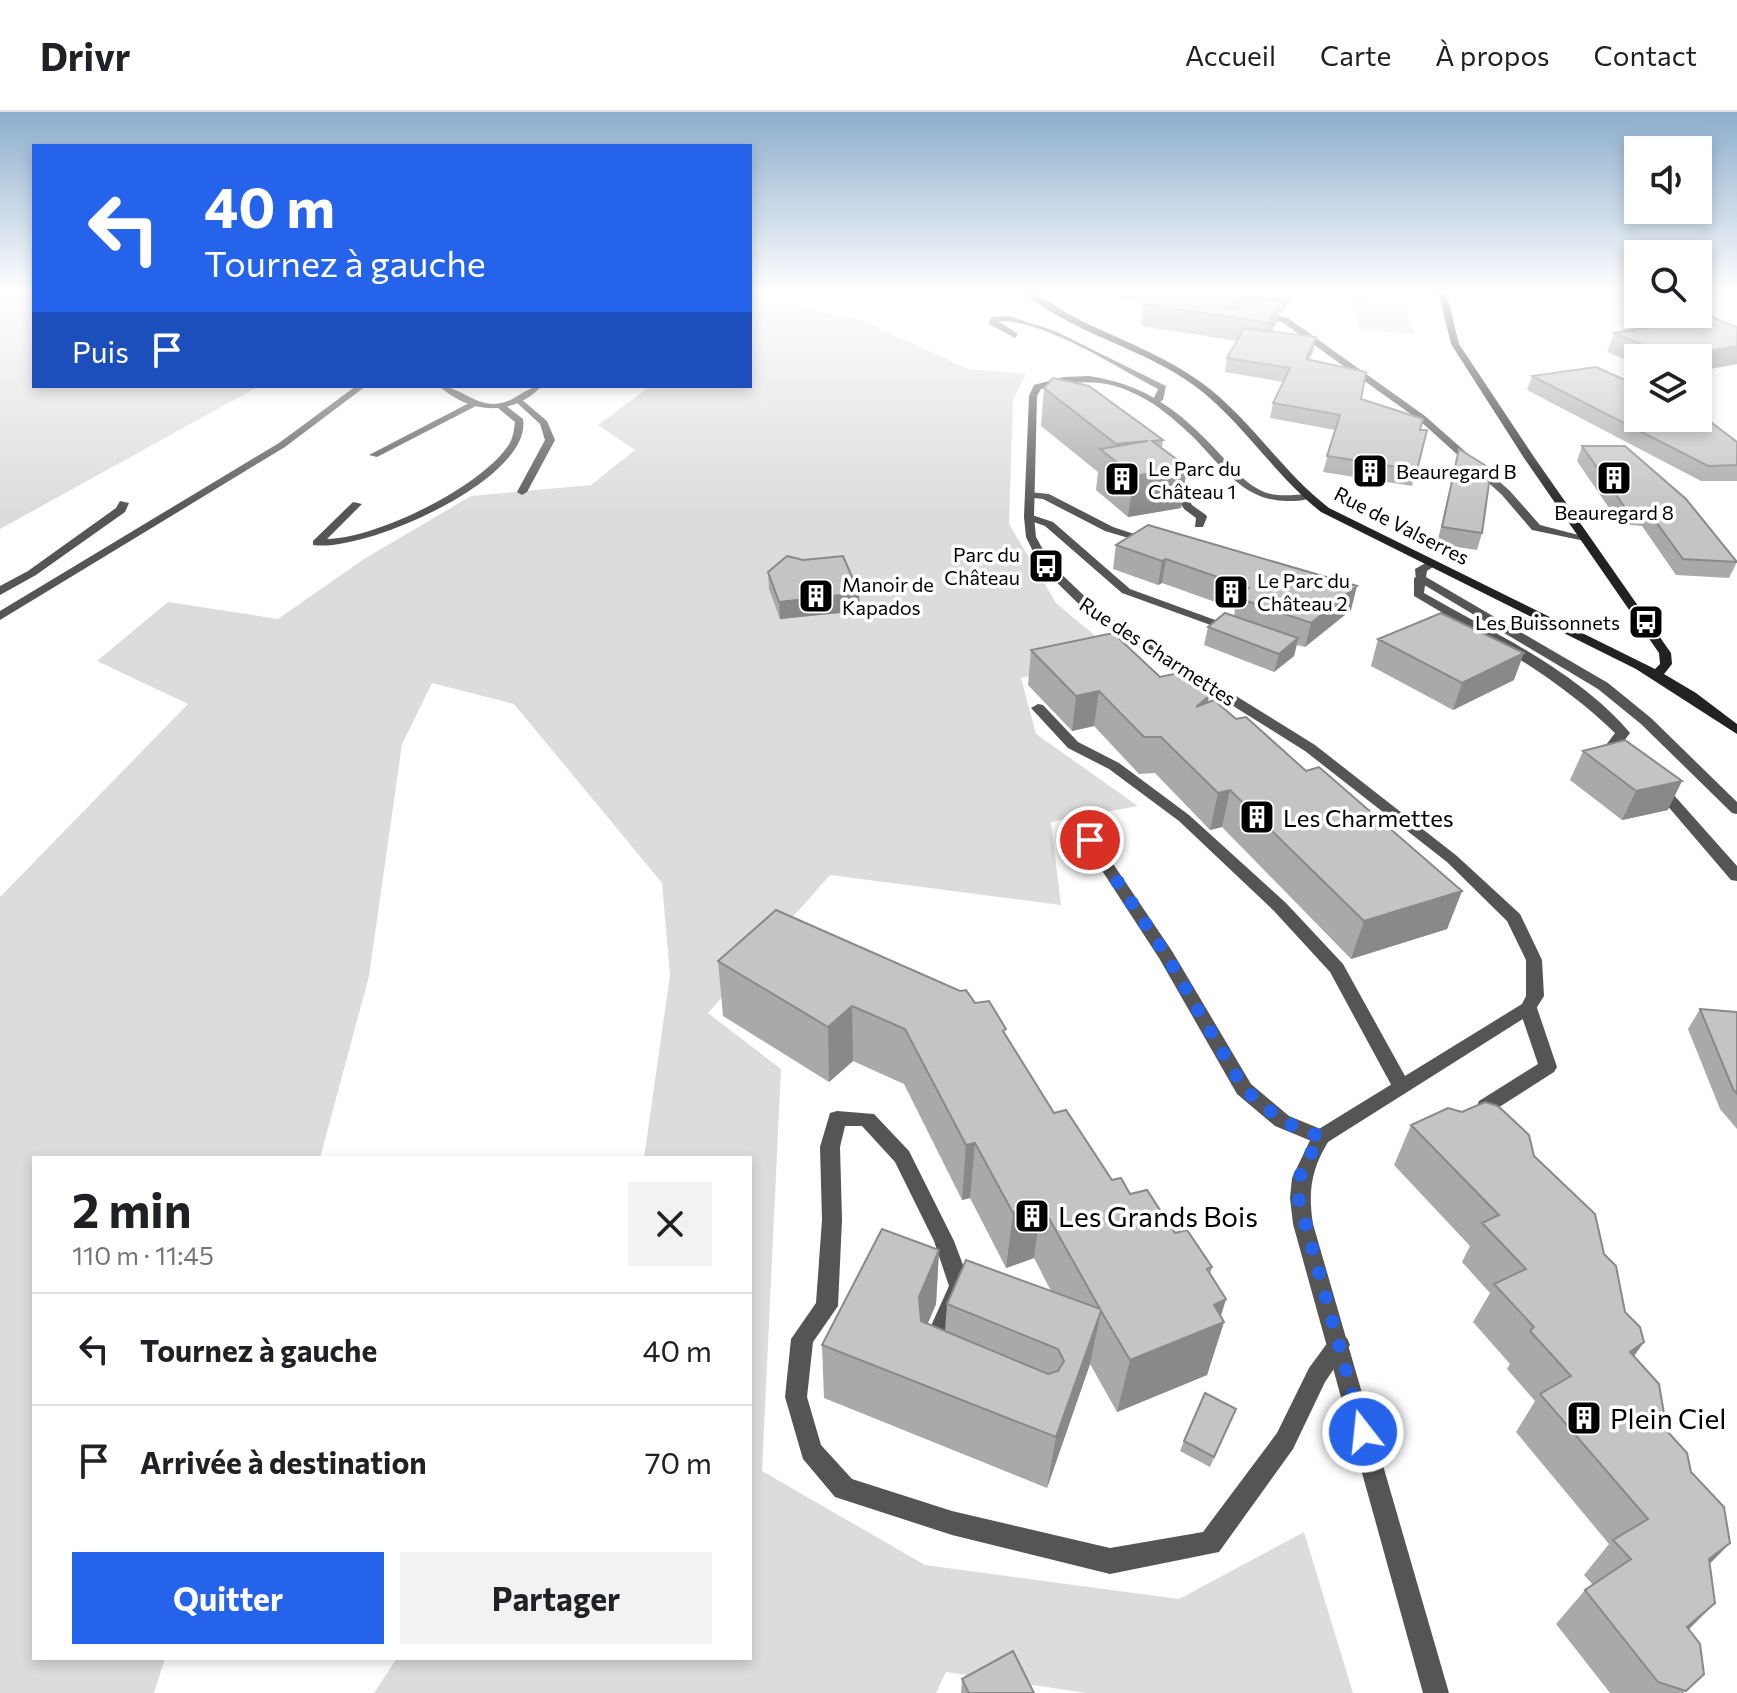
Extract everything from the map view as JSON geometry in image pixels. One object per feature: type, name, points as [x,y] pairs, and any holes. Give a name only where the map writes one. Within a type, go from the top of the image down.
[{"type":"street","points":[[1115,365],[1163,388],[1158,400]]},
{"type":"street","name":"Rue de Valserres","points":[[1166,365],[1200,386],[1307,497],[1347,522],[1657,675],[1737,730]]},
{"type":"street","points":[[1348,365],[1422,418],[1506,493],[1536,528],[1585,538]]},
{"type":"street","points":[[1469,365],[1665,653],[1666,664],[1657,675]]},
{"type":"street","name":"Rue des Charmettes","points":[[1307,497],[1272,497],[1249,488],[1186,423],[1158,400],[1127,385],[1086,377],[1037,387],[1029,517],[1031,537],[1046,566],[1098,616],[1310,748],[1452,859],[1514,918],[1534,960],[1535,996],[1528,1008],[1548,1067],[1486,1106]]},
{"type":"street","points":[[0,616],[282,445],[359,388]]},
{"type":"street","points":[[446,388],[471,405]]},
{"type":"street","points":[[374,455],[471,405],[501,406],[520,401],[536,388]]},
{"type":"street","points":[[520,401],[544,423],[550,440],[522,492]]},
{"type":"street","points":[[357,504],[317,543],[339,545],[368,537],[426,512],[470,483],[511,450],[518,436],[520,421],[501,406]]},
{"type":"street","points":[[1164,474],[1188,507],[1202,517],[1199,525]]},
{"type":"street","points":[[1029,495],[1045,496],[1109,529],[1165,546]]},
{"type":"street","points":[[0,591],[32,573],[121,510],[124,503]]},
{"type":"street","points":[[1029,517],[1049,524],[1126,591],[1242,631]]},
{"type":"street","points":[[1433,563],[1421,569],[1418,594],[1555,675],[1596,705],[1623,733],[1613,745],[1677,804],[1737,876]]},
{"type":"street","points":[[1420,578],[1603,686],[1689,760],[1737,810]]},
{"type":"street","points":[[1038,708],[1073,745],[1114,766],[1184,818],[1280,907],[1337,968],[1401,1085]]},
{"type":"street","points":[[1090,840],[1166,955],[1244,1089],[1282,1121],[1321,1137]]},
{"type":"street","points":[[1436,1693],[1298,1197],[1301,1170],[1321,1137],[1528,1008]]},
{"type":"street","points":[[942,1370],[928,1364],[933,1342],[960,1286],[944,1241],[902,1157],[867,1119],[837,1118],[830,1147],[832,1220],[827,1306],[802,1339],[796,1397],[811,1451],[844,1489],[952,1523],[1110,1561],[1210,1543],[1285,1441],[1317,1375],[1339,1345]]},
{"type":"shaded area","points":[[0,365],[32,365],[32,388],[255,388],[0,529]]},
{"type":"shaded area","points":[[752,365],[959,365],[968,369],[1026,374],[1013,400],[1009,524],[1056,603],[1116,653],[1021,678],[1036,734],[1138,806],[1051,822],[1061,905],[830,875],[708,1013],[781,1069],[762,1471],[925,1565],[1179,1599],[1304,1532],[1353,1693],[1086,1693],[946,1672],[936,1693],[374,1693],[396,1660],[752,1660],[752,1156],[644,1156],[670,975],[662,883],[514,704],[432,683],[402,744],[369,976],[321,1156],[32,1156],[32,1660],[164,1660],[154,1693],[0,1693],[0,897],[188,704],[97,661],[168,602],[278,619],[364,559],[471,496],[591,485],[635,450],[598,425],[648,388],[752,388]]},
{"type":"building","points":[[1270,365],[1333,365],[1366,372],[1361,399],[1423,419],[1420,430],[1427,430],[1417,470],[1327,456],[1340,415],[1273,403],[1290,368]]},
{"type":"building","points":[[1596,367],[1624,380],[1624,423],[1532,376]]},
{"type":"building","points":[[1053,378],[1089,386],[1163,440],[1152,441],[1187,467],[1134,476],[1100,449],[1148,441],[1116,444],[1044,388]]},
{"type":"building","points":[[1712,423],[1737,442],[1737,465],[1708,466],[1642,432],[1712,432]]},
{"type":"building","points":[[1582,446],[1625,446],[1686,499],[1737,562],[1683,559],[1648,511],[1626,509]]},
{"type":"building","points":[[1459,449],[1491,469],[1482,533],[1442,527]]},
{"type":"building","points":[[1148,525],[1357,586],[1311,623],[1238,598],[1249,588],[1116,545]]},
{"type":"building","points":[[787,556],[803,560],[843,556],[859,593],[779,602],[768,572]]},
{"type":"building","points":[[1225,613],[1298,638],[1279,654],[1208,627]]},
{"type":"building","points":[[1441,613],[1524,653],[1462,683],[1378,639]]},
{"type":"building","points":[[1113,633],[1160,677],[1183,672],[1209,696],[1196,707],[1214,700],[1236,719],[1246,717],[1306,771],[1319,767],[1462,891],[1364,921],[1230,790],[1218,793],[1161,737],[1144,737],[1099,691],[1076,696],[1031,650]]},
{"type":"building","points":[[1625,740],[1682,781],[1636,791],[1583,751]]},
{"type":"building","points":[[776,910],[960,991],[966,990],[975,1003],[989,1001],[1006,1029],[1003,1031],[1054,1113],[1066,1110],[1112,1180],[1121,1178],[1130,1194],[1147,1190],[1175,1233],[1187,1230],[1212,1267],[1207,1269],[1226,1299],[1214,1305],[1224,1322],[1130,1360],[1101,1311],[1056,1437],[822,1345],[882,1229],[939,1250],[919,1297],[921,1321],[1048,1374],[1058,1371],[1064,1361],[1058,1349],[947,1304],[966,1260],[1100,1309],[1041,1204],[1013,1213],[975,1143],[966,1145],[905,1029],[852,1006],[828,1027],[718,961]]},
{"type":"building","points":[[1700,1009],[1737,1012],[1737,1094],[1733,1089]]},
{"type":"building","points":[[1485,1102],[1498,1106],[1529,1135],[1534,1156],[1595,1214],[1604,1254],[1616,1266],[1625,1312],[1640,1327],[1644,1342],[1630,1352],[1659,1384],[1667,1431],[1687,1453],[1691,1472],[1724,1507],[1730,1543],[1709,1559],[1715,1603],[1687,1627],[1700,1644],[1704,1674],[1686,1691],[1658,1682],[1585,1590],[1631,1559],[1613,1540],[1648,1519],[1540,1394],[1571,1376],[1530,1331],[1534,1327],[1494,1284],[1526,1269],[1482,1223],[1499,1215],[1411,1125],[1448,1108],[1462,1112]]},
{"type":"building","points":[[1205,1393],[1236,1409],[1214,1457],[1184,1441]]},
{"type":"building","points":[[1013,1651],[1034,1693],[969,1693],[962,1679]]},
{"type":"place","name":"Beauregard B","points":[[1370,471]]},
{"type":"place","name":"Beauregard 8","points":[[1614,478]]},
{"type":"place","name":"Le Parc du Château 1","points":[[1122,479]]},
{"type":"place","name":"Parc du Château","points":[[1046,566]]},
{"type":"place","name":"Le Parc du Château 2","points":[[1231,592]]},
{"type":"place","name":"Manoir de Kapados","points":[[816,596]]},
{"type":"place","name":"Les Buissonnets","points":[[1646,622]]},
{"type":"place","name":"Les Charmettes","points":[[1257,817]]},
{"type":"place","name":"Les Grands Bois","points":[[1032,1216]]},
{"type":"place","name":"Plein Ciel","points":[[1584,1418]]},
{"type":"route","points":[[1090,840],[1166,955],[1244,1089],[1282,1121],[1321,1137],[1301,1170],[1298,1197],[1363,1432]]}]
